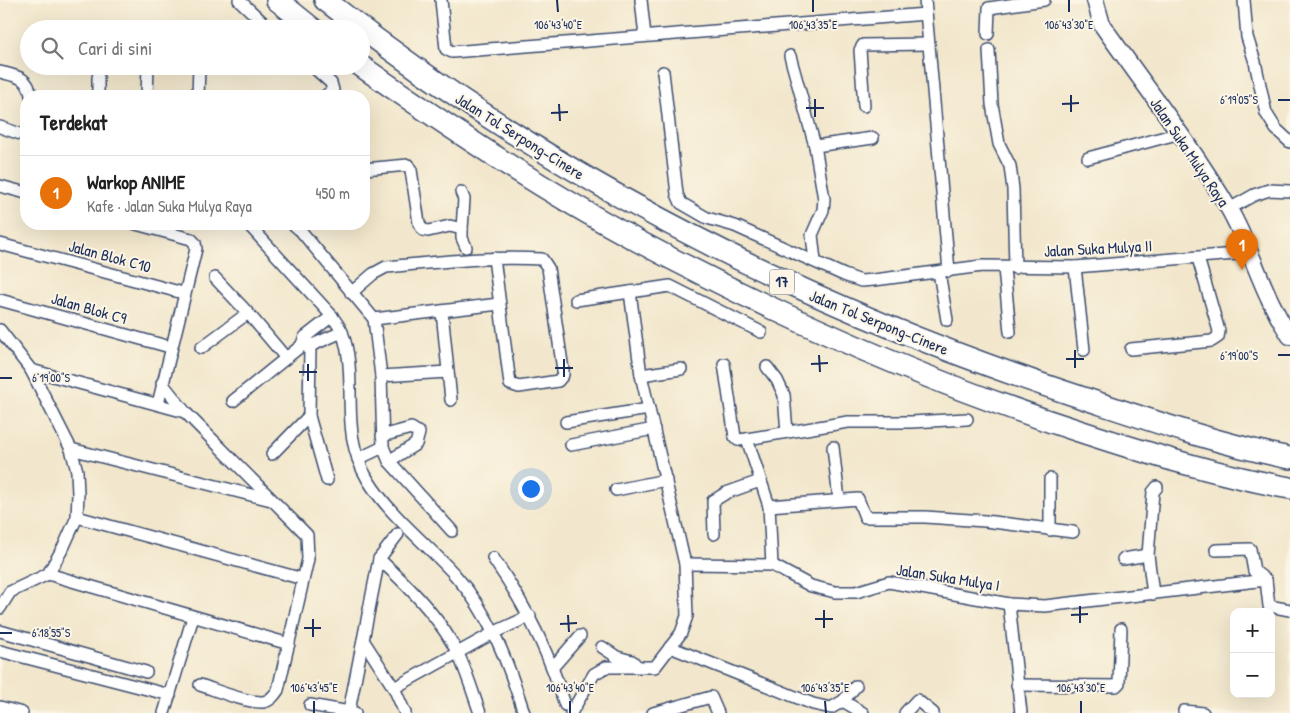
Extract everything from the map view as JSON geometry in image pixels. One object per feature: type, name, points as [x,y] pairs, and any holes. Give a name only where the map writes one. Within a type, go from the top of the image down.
[{"type":"highway","points":[[277,0],[302,20]]},
{"type":"highway","name":"Jalan Tol Serpong–Cinere","points":[[325,0],[350,20]]},
{"type":"highway","name":"Jalan Tol Serpong–Cinere","points":[[370,35],[513,135],[647,213],[779,280],[913,337],[1025,379],[1153,421],[1290,458]]},
{"type":"highway","name":"Jalan Tol Serpong–Cinere","points":[[370,72],[512,166],[634,239],[765,305],[900,364],[1014,410],[1143,452],[1290,488]]},
{"type":"street","points":[[239,0],[260,20]]},
{"type":"street","points":[[441,0],[446,49],[452,52],[926,14]]},
{"type":"street","points":[[641,0],[645,36]]},
{"type":"street","points":[[925,0],[947,320]]},
{"type":"street","points":[[988,34],[989,8],[1044,0]]},
{"type":"street","name":"Jalan Suka Mulya Raya","points":[[1095,0],[1102,25],[1180,134],[1229,209],[1275,313],[1290,336]]},
{"type":"street","points":[[1244,0],[1247,37],[1255,62],[1266,113],[1276,129],[1290,142]]},
{"type":"street","points":[[864,106],[860,50],[863,45],[929,44]]},
{"type":"street","points":[[989,50],[992,104],[998,144],[1010,166],[1013,189],[1010,332]]},
{"type":"street","points":[[790,56],[815,146],[824,205],[812,235],[815,261]]},
{"type":"street","points":[[0,72],[23,78],[29,85],[30,90]]},
{"type":"street","name":"Jalan Suka Mulya II","points":[[664,72],[677,194],[681,204],[707,218],[735,226],[844,275],[861,280],[944,272],[982,266],[1010,268],[1075,267],[1248,253]]},
{"type":"street","points":[[147,90],[148,75]]},
{"type":"street","points":[[198,90],[199,75]]},
{"type":"street","points":[[322,75],[331,83],[334,90]]},
{"type":"street","points":[[98,77],[98,90]]},
{"type":"street","points":[[0,128],[20,134]]},
{"type":"street","points":[[1088,158],[1180,134]]},
{"type":"street","points":[[815,146],[873,138]]},
{"type":"street","points":[[370,168],[408,165],[411,170],[419,223],[423,230],[428,231],[450,226],[462,229]]},
{"type":"street","points":[[0,186],[20,191]]},
{"type":"street","points":[[1229,209],[1254,195],[1269,190],[1290,191]]},
{"type":"street","points":[[461,192],[464,199],[462,238],[466,247]]},
{"type":"street","points":[[158,230],[191,239],[195,243],[196,248],[183,293],[158,404]]},
{"type":"street","points":[[253,230],[332,316],[342,332],[348,362],[351,435],[389,461],[452,531]]},
{"type":"street","points":[[301,230],[374,319],[381,376],[368,480],[392,510],[456,576],[495,632],[507,659],[524,713]]},
{"type":"street","name":"Jalan Blok C10","points":[[0,244],[183,293]]},
{"type":"street","points":[[351,293],[373,274],[386,268],[494,258],[542,260],[545,262],[563,370],[561,379],[527,386],[512,386],[494,258]]},
{"type":"street","points":[[1131,349],[1212,341],[1218,337],[1219,331],[1198,258]]},
{"type":"street","points":[[1075,267],[1084,350]]},
{"type":"street","points":[[215,278],[286,358]]},
{"type":"street","points":[[576,300],[670,286],[761,332]]},
{"type":"street","points":[[568,709],[594,674],[606,666],[655,667],[681,633],[687,616],[685,564],[641,375],[630,292]]},
{"type":"street","name":"Jalan Blok C9","points":[[1,303],[170,348]]},
{"type":"street","points":[[374,319],[499,304]]},
{"type":"street","points":[[442,312],[451,400]]},
{"type":"street","points":[[201,348],[248,313]]},
{"type":"street","points":[[233,401],[305,343],[332,316]]},
{"type":"street","points":[[0,330],[31,370],[71,449],[77,472],[77,517],[64,546],[48,574],[10,592],[0,608]]},
{"type":"street","points":[[305,343],[342,332]]},
{"type":"street","points":[[305,343],[309,416],[327,480]]},
{"type":"street","points":[[724,364],[735,437],[738,440],[848,422],[911,422],[967,419]]},
{"type":"street","points":[[767,367],[777,380],[784,395],[787,432]]},
{"type":"street","points":[[641,375],[681,369]]},
{"type":"street","points":[[31,370],[185,412]]},
{"type":"street","points":[[381,376],[448,372]]},
{"type":"street","points":[[162,384],[185,412],[307,535],[309,545],[278,690],[267,701],[256,702],[200,685]]},
{"type":"street","points":[[566,422],[649,409]]},
{"type":"street","points":[[272,454],[309,416]]},
{"type":"street","points":[[372,450],[411,428],[419,434],[416,444],[389,461]]},
{"type":"street","points":[[570,445],[654,429]]},
{"type":"street","points":[[747,439],[769,506],[772,565]]},
{"type":"street","points":[[833,447],[839,500]]},
{"type":"street","points":[[71,449],[273,500]]},
{"type":"street","points":[[238,491],[246,474]]},
{"type":"street","points":[[1050,479],[1050,530]]},
{"type":"street","points":[[616,490],[666,480]]},
{"type":"street","points":[[714,534],[713,501],[760,480]]},
{"type":"street","points":[[1153,594],[1148,555],[1153,492],[1157,487]]},
{"type":"street","points":[[769,506],[859,500],[864,517],[936,517],[1073,532]]},
{"type":"street","points":[[77,517],[303,579]]},
{"type":"street","points":[[310,705],[352,712],[363,640],[379,559],[398,534]]},
{"type":"street","points":[[1216,550],[1248,548],[1254,571],[1266,580],[1269,606],[1290,610]]},
{"type":"street","points":[[1123,559],[1148,555]]},
{"type":"street","points":[[493,558],[530,616],[553,667],[568,709]]},
{"type":"street","points":[[379,559],[404,581],[432,616],[458,654],[480,713]]},
{"type":"street","name":"Jalan Suka Mulya I","points":[[685,564],[772,565],[811,586],[836,592],[856,592],[889,582],[1009,604],[1045,606],[1266,580]]},
{"type":"street","points":[[48,574],[289,644]]},
{"type":"street","points":[[1009,604],[1020,713]]},
{"type":"street","points":[[394,688],[495,632],[530,616]]},
{"type":"street","points":[[164,713],[193,617]]},
{"type":"street","points":[[1017,684],[1116,686],[1119,683],[1121,629]]},
{"type":"street","points":[[0,631],[146,672]]},
{"type":"street","points":[[553,667],[580,636]]},
{"type":"street","points":[[363,640],[394,688],[405,713]]},
{"type":"street","points":[[602,647],[617,657],[632,661],[637,666]]},
{"type":"street","points":[[670,647],[813,704],[831,708],[842,701],[856,686]]},
{"type":"street","points":[[0,651],[170,696]]},
{"type":"street","points":[[653,713],[711,697],[718,713]]},
{"type":"street","points":[[905,713],[917,700],[933,713]]},
{"type":"street","points":[[842,701],[863,713]]},
{"type":"street","points":[[0,707],[22,713]]},
{"type":"street","points":[[1184,711],[1203,713]]},
{"type":"place","name":"Warkop ANIME","points":[[1242,270]]}]
